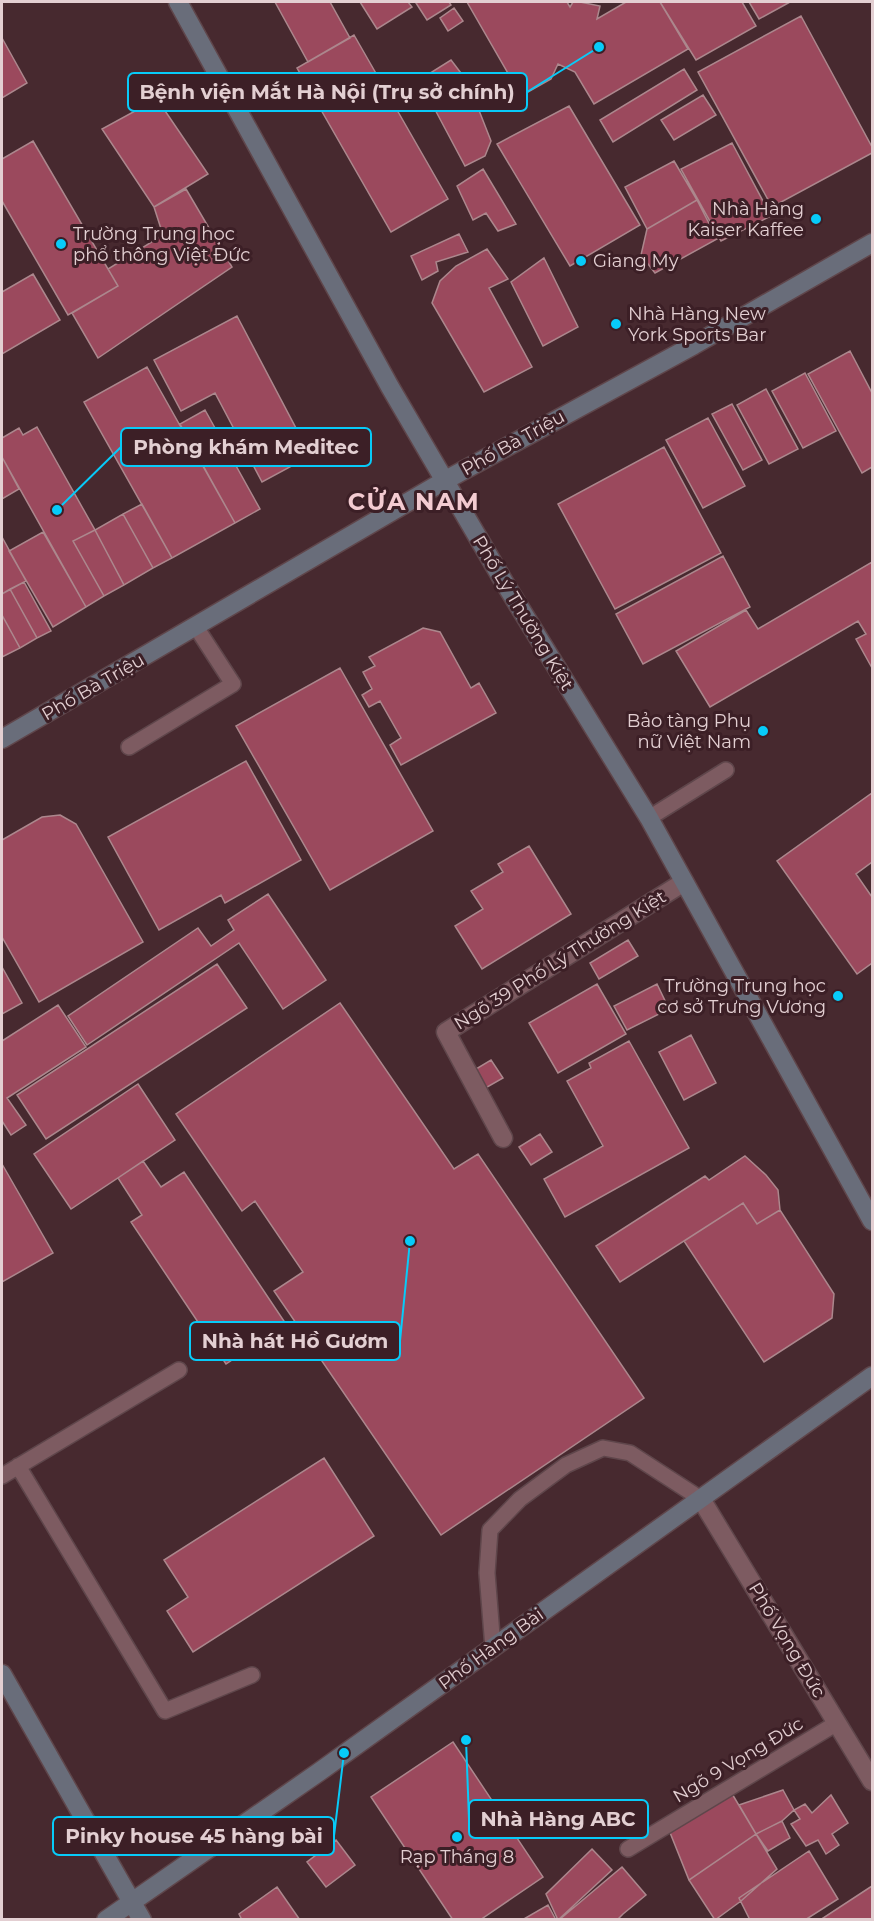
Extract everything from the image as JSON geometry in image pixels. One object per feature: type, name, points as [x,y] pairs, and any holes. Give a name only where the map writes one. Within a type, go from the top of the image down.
[{"type":"main road","name":"Phố Lý Thường Kiệt","points":[[178,2],[390,387],[504,582],[649,818],[873,1221]]},
{"type":"main road","name":"Phố Bà Triệu","points":[[2,739],[444,481],[694,345],[873,243]]},
{"type":"main road","name":"Phố Hàng Bài","points":[[106,1920],[493,1648],[873,1376]]},
{"type":"main road","points":[[2,1674],[142,1920]]},
{"type":"street","name":"Ngõ 39 Phố Lý Thường Kiệt","points":[[503,1138],[446,1032],[684,882]]},
{"type":"street","name":"Phố Vọng Đức","points":[[701,1499],[873,1781]]},
{"type":"lane","points":[[129,747],[233,684],[196,627]]},
{"type":"lane","points":[[649,818],[726,770]]},
{"type":"lane","points":[[2,1476],[179,1370]]},
{"type":"lane","points":[[493,1648],[487,1573],[490,1530],[520,1500],[566,1465],[603,1448],[630,1453],[701,1499]]},
{"type":"lane","points":[[18,1466],[165,1711],[252,1675]]},
{"type":"lane","name":"Ngõ 9 Vọng Đức","points":[[628,1849],[837,1723]]},
{"type":"building","points":[[275,2],[330,2],[350,38],[308,62]]},
{"type":"building","points":[[360,2],[408,2],[412,7],[377,29]]},
{"type":"building","points":[[449,2],[451,5],[427,20],[416,3]]},
{"type":"building","points":[[467,2],[567,2],[570,7],[573,2],[580,2],[600,6],[597,19],[626,2],[660,2],[688,49],[594,104],[575,72],[558,64],[551,79],[521,96]]},
{"type":"building","points":[[660,2],[742,2],[756,26],[696,60]]},
{"type":"building","points":[[749,2],[790,2],[759,19]]},
{"type":"building","points":[[454,8],[463,21],[448,31],[440,18]]},
{"type":"building","points":[[801,16],[872,147],[872,153],[772,207],[698,72]]},
{"type":"building","points":[[354,35],[448,199],[391,232],[297,68]]},
{"type":"building","points":[[2,38],[27,83],[2,98]]},
{"type":"building","points":[[451,60],[467,81],[437,95],[427,75]]},
{"type":"building","points":[[684,69],[697,90],[613,142],[600,120]]},
{"type":"building","points":[[471,90],[491,141],[485,156],[465,166],[432,104]]},
{"type":"building","points":[[703,95],[716,115],[674,140],[661,120]]},
{"type":"building","points":[[157,99],[208,174],[154,207],[102,129]]},
{"type":"building","points":[[569,106],[640,225],[570,266],[497,144]]},
{"type":"building","points":[[33,141],[118,286],[68,315],[2,201],[2,159]]},
{"type":"building","points":[[732,143],[771,216],[721,241],[681,169]]},
{"type":"building","points":[[674,161],[697,200],[647,229],[625,187]]},
{"type":"building","points":[[483,169],[516,224],[498,231],[486,213],[473,220],[457,186]]},
{"type":"building","points":[[186,189],[232,267],[98,358],[72,313],[118,286],[108,269],[163,235],[154,207]]},
{"type":"building","points":[[697,200],[717,239],[655,273],[641,255],[647,229]]},
{"type":"building","points":[[459,234],[468,252],[436,262],[438,271],[422,280],[411,256]]},
{"type":"building","points":[[487,249],[508,279],[489,288],[532,367],[484,392],[432,303],[440,281],[456,266]]},
{"type":"building","points":[[544,258],[578,327],[543,346],[511,282]]},
{"type":"building","points":[[33,274],[60,320],[2,354],[2,292]]},
{"type":"building","points":[[237,316],[298,432],[289,436],[301,461],[262,482],[215,393],[181,411],[154,360]]},
{"type":"building","points":[[850,351],[872,393],[872,467],[862,473],[808,374]]},
{"type":"building","points":[[147,367],[235,523],[172,558],[84,402]]},
{"type":"building","points":[[805,373],[836,431],[803,448],[772,391]]},
{"type":"building","points":[[766,389],[798,449],[769,464],[737,405]]},
{"type":"building","points":[[732,404],[762,460],[743,470],[712,414]]},
{"type":"building","points":[[205,410],[260,509],[235,523],[180,424]]},
{"type":"building","points":[[708,418],[745,486],[703,508],[666,440]]},
{"type":"building","points":[[37,427],[95,530],[73,541],[104,596],[86,607],[2,457],[2,438],[19,428],[23,435]]},
{"type":"building","points":[[664,447],[721,553],[615,609],[558,504]]},
{"type":"building","points":[[2,457],[19,489],[2,499]]},
{"type":"building","points":[[142,504],[172,558],[153,568],[123,514]]},
{"type":"building","points":[[123,514],[153,568],[124,585],[95,530]]},
{"type":"building","points":[[95,530],[124,585],[104,596],[73,541]]},
{"type":"building","points":[[43,532],[86,607],[53,627],[9,551]]},
{"type":"building","points":[[2,537],[26,581],[2,594]]},
{"type":"building","points":[[723,556],[750,607],[643,664],[616,614]]},
{"type":"building","points":[[872,562],[872,668],[856,639],[866,634],[858,621],[710,707],[676,651],[746,610],[758,629]]},
{"type":"building","points":[[24,582],[51,631],[37,638],[10,589]]},
{"type":"building","points":[[10,589],[37,638],[20,648],[2,615],[2,594]]},
{"type":"building","points":[[2,615],[20,648],[2,657]]},
{"type":"building","points":[[423,628],[440,632],[471,688],[479,683],[496,713],[401,765],[390,745],[401,738],[380,701],[369,707],[362,695],[372,689],[363,672],[375,666],[369,657]]},
{"type":"building","points":[[340,668],[433,831],[330,890],[236,726]]},
{"type":"building","points":[[246,761],[301,860],[225,903],[221,895],[159,930],[108,837]]},
{"type":"building","points":[[872,793],[872,862],[856,874],[872,897],[872,963],[857,974],[777,861]]},
{"type":"building","points":[[60,815],[76,824],[143,942],[39,1002],[2,937],[2,840],[42,817]]},
{"type":"building","points":[[529,846],[571,914],[482,969],[455,926],[483,909],[471,891],[503,872],[498,864]]},
{"type":"building","points":[[268,894],[326,980],[283,1009],[239,943],[87,1045],[68,1016],[198,928],[211,946],[234,930],[228,920]]},
{"type":"building","points":[[628,940],[638,956],[599,979],[590,963]]},
{"type":"building","points":[[217,964],[247,1008],[46,1139],[17,1095]]},
{"type":"building","points":[[2,967],[22,1003],[2,1014]]},
{"type":"building","points":[[597,984],[626,1034],[558,1073],[529,1023]]},
{"type":"building","points":[[657,984],[669,1009],[627,1030],[614,1006]]},
{"type":"building","points":[[340,1003],[454,1169],[478,1154],[644,1398],[441,1535],[274,1291],[303,1272],[255,1201],[242,1211],[176,1114]]},
{"type":"building","points":[[58,1005],[86,1047],[7,1098],[26,1125],[11,1135],[2,1121],[2,1041]]},
{"type":"building","points":[[691,1035],[716,1083],[684,1100],[659,1052]]},
{"type":"building","points":[[629,1041],[689,1148],[565,1217],[544,1179],[603,1146],[567,1081],[591,1068],[589,1063]]},
{"type":"building","points":[[491,1060],[503,1078],[482,1090],[471,1072]]},
{"type":"building","points":[[138,1084],[175,1140],[71,1209],[34,1154]]},
{"type":"building","points":[[540,1134],[552,1152],[531,1165],[519,1147]]},
{"type":"building","points":[[745,1156],[766,1175],[778,1190],[780,1210],[757,1224],[743,1203],[620,1282],[596,1246],[705,1176],[709,1180]]},
{"type":"building","points":[[143,1161],[161,1187],[184,1172],[294,1336],[264,1356],[256,1344],[226,1364],[131,1222],[142,1215],[118,1178]]},
{"type":"building","points":[[2,1164],[53,1253],[2,1282]]},
{"type":"building","points":[[743,1203],[757,1224],[780,1210],[834,1294],[832,1318],[764,1362],[684,1241]]},
{"type":"building","points":[[324,1458],[374,1536],[193,1652],[167,1611],[188,1597],[164,1560]]},
{"type":"building","name":"Rạp Tháng 8","points":[[453,1742],[543,1877],[480,1920],[453,1920],[371,1797]]},
{"type":"building","points":[[783,1790],[794,1810],[782,1821],[756,1834],[739,1805]]},
{"type":"building","points":[[731,1792],[756,1834],[689,1880],[669,1830]]},
{"type":"building","points":[[831,1795],[848,1823],[832,1834],[839,1845],[826,1854],[818,1840],[806,1846],[791,1824],[800,1819],[794,1810],[805,1804],[812,1813]]},
{"type":"building","points":[[782,1821],[790,1838],[768,1851],[756,1834]]},
{"type":"building","points":[[756,1834],[777,1869],[741,1901],[715,1920],[689,1880]]},
{"type":"building","points":[[336,1840],[355,1865],[326,1887],[307,1862]]},
{"type":"building","points":[[592,1849],[612,1870],[558,1920],[546,1894]]},
{"type":"building","points":[[809,1851],[838,1899],[805,1920],[750,1920],[739,1898]]},
{"type":"building","points":[[622,1867],[646,1895],[617,1920],[559,1920]]},
{"type":"building","points":[[872,1886],[872,1920],[820,1920]]},
{"type":"building","points":[[277,1887],[300,1920],[242,1920],[239,1914]]},
{"type":"building","points":[[548,1905],[556,1920],[522,1920]]},
{"type":"place","name":"Bệnh viện Mắt Hà Nội (Trụ sở chính)","points":[[599,47]]},
{"type":"place","name":"Nhà Hàng Kaiser Kaffee","points":[[816,219]]},
{"type":"place","name":"Trường Trung học phổ thông Việt Đức","points":[[61,244]]},
{"type":"place","name":"Giang My","points":[[581,261]]},
{"type":"place","name":"Nhà Hàng New York Sports Bar","points":[[616,324]]},
{"type":"place","name":"Phòng khám Meditec","points":[[57,510]]},
{"type":"place","name":"Bảo tàng Phụ nữ Việt Nam","points":[[763,731]]},
{"type":"place","name":"Trường Trung học cơ sở Trưng Vương","points":[[838,996]]},
{"type":"place","name":"Nhà hát Hồ Gươm","points":[[410,1241]]},
{"type":"place","name":"Nhà Hàng ABC","points":[[466,1740]]},
{"type":"place","name":"Pinky house 45 hàng bài","points":[[344,1753]]},
{"type":"place","name":"Rạp Tháng 8","points":[[457,1837]]},
{"type":"district","name":"CỬA NAM","points":[[414,501]]}]
